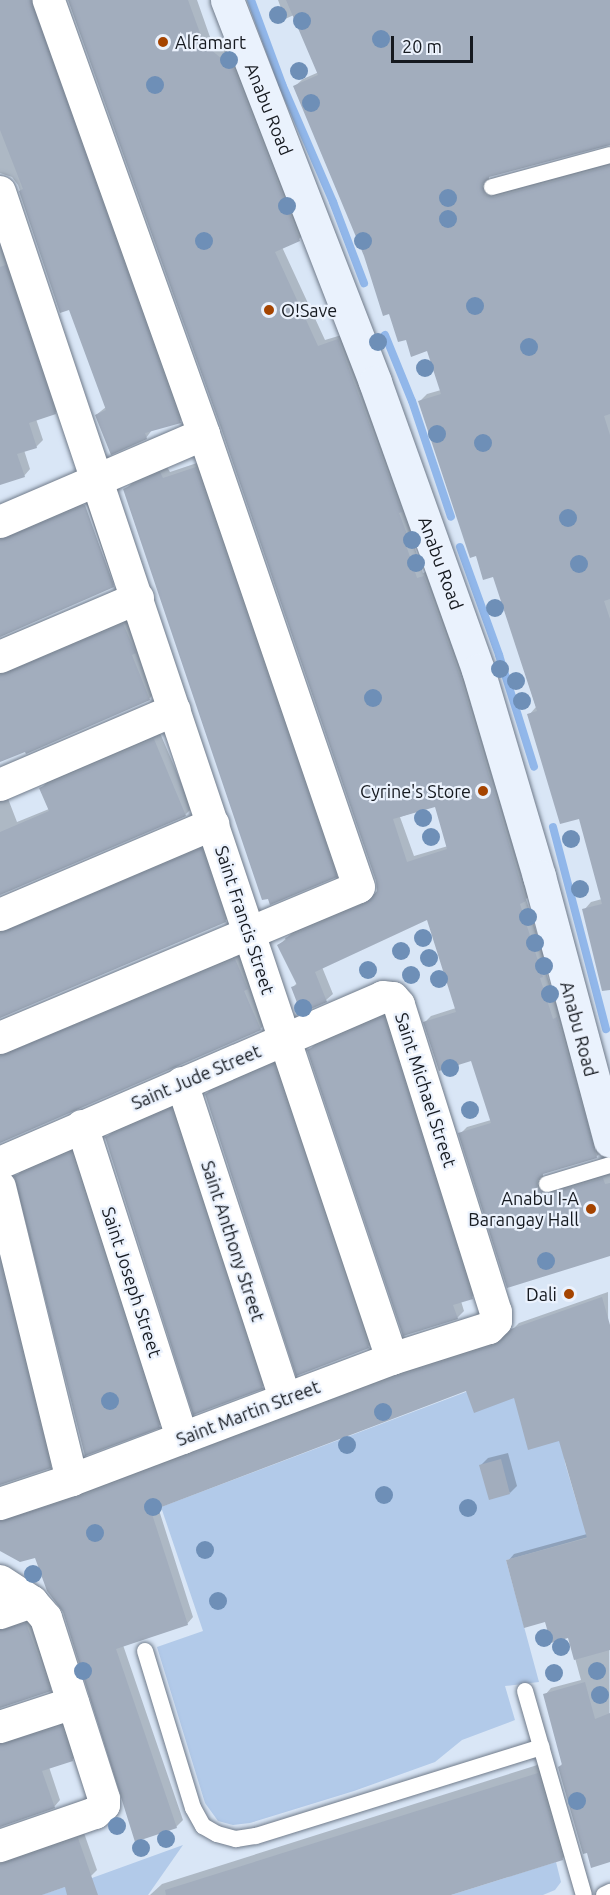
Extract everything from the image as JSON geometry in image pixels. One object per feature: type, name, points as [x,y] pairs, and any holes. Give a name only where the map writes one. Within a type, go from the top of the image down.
[{"type":"street","points":[[0,1038],[359,887],[204,434],[49,0]]},
{"type":"street","name":"Anabu Road","points":[[227,0],[375,382],[478,670],[539,876],[610,1141]]},
{"type":"street","name":"Saint Francis Street","points":[[0,192],[99,481],[392,1359]]},
{"type":"street","points":[[0,522],[204,434]]},
{"type":"street","points":[[0,657],[138,598]]},
{"type":"street","points":[[0,785],[175,710]]},
{"type":"street","points":[[0,915],[213,824]]},
{"type":"street","name":"Saint Jude Street","points":[[0,1163],[82,1125],[383,997],[393,998]]},
{"type":"street","name":"Saint Michael Street","points":[[393,998],[399,1005],[496,1312],[496,1321]]},
{"type":"street","name":"Saint Anthony Street","points":[[182,1083],[285,1399]]},
{"type":"street","name":"Saint Joseph Street","points":[[82,1125],[182,1438]]},
{"type":"street","points":[[0,1186],[72,1480]]},
{"type":"street","name":"Saint Martin Street","points":[[0,1504],[72,1480],[392,1359],[489,1328],[496,1321]]},
{"type":"street","points":[[0,1581],[32,1602],[46,1618],[104,1793],[104,1805],[95,1814],[0,1846]]},
{"type":"street","points":[[0,1613],[32,1602]]},
{"type":"street","points":[[0,1727],[73,1703]]},
{"type":"lane","points":[[492,187],[610,155]]},
{"type":"lane","points":[[546,1184],[610,1165]]},
{"type":"lane","points":[[145,1651],[193,1808],[203,1826],[217,1834],[236,1839],[256,1836],[541,1747]]},
{"type":"lane","points":[[525,1691],[584,1895]]},
{"type":"lane","points":[[604,1895],[610,1892]]},
{"type":"shaded area","points":[[550,1356],[565,1463],[578,1507],[599,1534],[506,1560],[539,1682],[505,1686],[515,1720],[462,1740],[435,1762],[354,1791],[250,1823],[233,1825],[218,1821],[205,1803],[157,1647],[203,1631],[161,1507],[495,1381]]},
{"type":"shaded area","points":[[183,1845],[148,1895],[41,1895],[92,1878]]},
{"type":"shaded area","points":[[556,1862],[561,1882],[555,1890],[543,1895],[451,1895]]},
{"type":"building","points":[[0,0],[31,0],[181,423],[145,433],[147,439],[111,455],[95,415],[106,410],[69,310],[60,313],[19,191],[23,189],[0,130]]},
{"type":"building","points":[[68,0],[188,0],[204,44],[234,69],[300,241],[275,252],[318,346],[338,339],[402,512],[399,513],[408,537],[404,539],[417,578],[424,576],[460,676],[526,901],[520,904],[543,977],[540,978],[553,1019],[557,1017],[597,1158],[543,1174],[537,1181],[537,1188],[544,1194],[549,1194],[603,1178],[605,1184],[610,1183],[610,1256],[507,1288],[458,1133],[491,1123],[471,1061],[439,1071],[423,1022],[456,1012],[427,920],[315,972],[327,1002],[301,1013],[291,987],[297,985],[277,945],[286,940],[285,938],[366,903],[377,891],[376,881],[221,428]],"holes":[[[435,807],[447,849],[407,862],[393,819]]]},
{"type":"building","points":[[286,0],[610,0],[610,145],[489,177],[482,185],[485,195],[495,197],[610,166],[610,414],[604,416],[610,435],[610,599],[604,601],[610,619],[610,990],[602,991],[582,909],[602,904],[579,819],[560,824],[527,714],[537,711],[493,577],[483,580],[476,556],[470,558],[418,401],[441,394],[427,351],[411,357],[406,340],[398,342],[389,314],[383,316],[364,256],[293,86],[318,75]]},
{"type":"building","points":[[6,265],[56,414],[29,423],[37,448],[17,454],[25,477],[0,485],[0,267]]},
{"type":"building","points":[[196,467],[337,877],[270,905],[268,899],[262,900],[123,489],[160,472],[163,478]]},
{"type":"building","points":[[85,505],[114,587],[0,637],[0,540]]},
{"type":"building","points":[[123,624],[136,653],[132,655],[150,700],[26,754],[25,752],[0,762],[0,675]]},
{"type":"building","points":[[154,739],[186,816],[0,895],[0,832],[49,811],[39,788]]},
{"type":"building","points":[[202,848],[226,922],[0,1018],[0,933]]},
{"type":"building","points":[[235,959],[248,989],[244,991],[261,1030],[0,1143],[0,1056]]},
{"type":"building","points":[[384,1016],[473,1299],[453,1305],[458,1319],[403,1336],[307,1050]]},
{"type":"building","points":[[274,1064],[369,1348],[296,1376],[205,1094]]},
{"type":"building","points":[[171,1108],[263,1389],[193,1415],[105,1137]]},
{"type":"building","points":[[71,1152],[160,1428],[85,1456],[14,1176]]},
{"type":"building","points":[[0,1262],[51,1468],[0,1485]]},
{"type":"building","points":[[602,1297],[610,1325],[610,1650],[574,1660],[568,1638],[551,1643],[545,1622],[524,1628],[506,1560],[587,1538],[559,1441],[528,1450],[514,1398],[474,1413],[466,1391],[151,1511],[188,1625],[116,1649],[177,1828],[135,1842],[63,1612],[47,1591],[35,1558],[20,1562],[0,1551],[0,1521],[78,1497],[398,1376],[494,1345],[511,1329]]},
{"type":"building","points":[[501,1459],[510,1494],[489,1500],[479,1465]]},
{"type":"building","points":[[26,1623],[51,1691],[0,1708],[0,1630]]},
{"type":"building","points":[[585,1682],[595,1719],[610,1713],[610,1862],[591,1868],[587,1853],[583,1854],[558,1767],[562,1765],[543,1694]]},
{"type":"building","points":[[62,1726],[73,1761],[42,1771],[55,1808],[0,1827],[0,1744]]},
{"type":"building","points":[[538,1773],[563,1860],[451,1895],[166,1895],[165,1890]]},
{"type":"building","points":[[78,1838],[98,1895],[67,1895],[65,1887],[42,1895],[0,1895],[0,1864]]},
{"type":"waterway","points":[[251,0],[282,84],[333,202],[364,283]]},
{"type":"waterway","points":[[385,335],[412,401],[451,517]]},
{"type":"waterway","points":[[460,547],[499,655],[534,767]]},
{"type":"waterway","points":[[553,827],[606,1029]]},
{"type":"place","name":"Alfamart","points":[[163,42]]},
{"type":"place","name":"O!Save","points":[[269,310]]},
{"type":"place","name":"Cyrine's Store","points":[[483,791]]},
{"type":"place","name":"Anabu I-A Barangay Hall","points":[[591,1209]]},
{"type":"place","name":"Dali","points":[[569,1294]]}]
